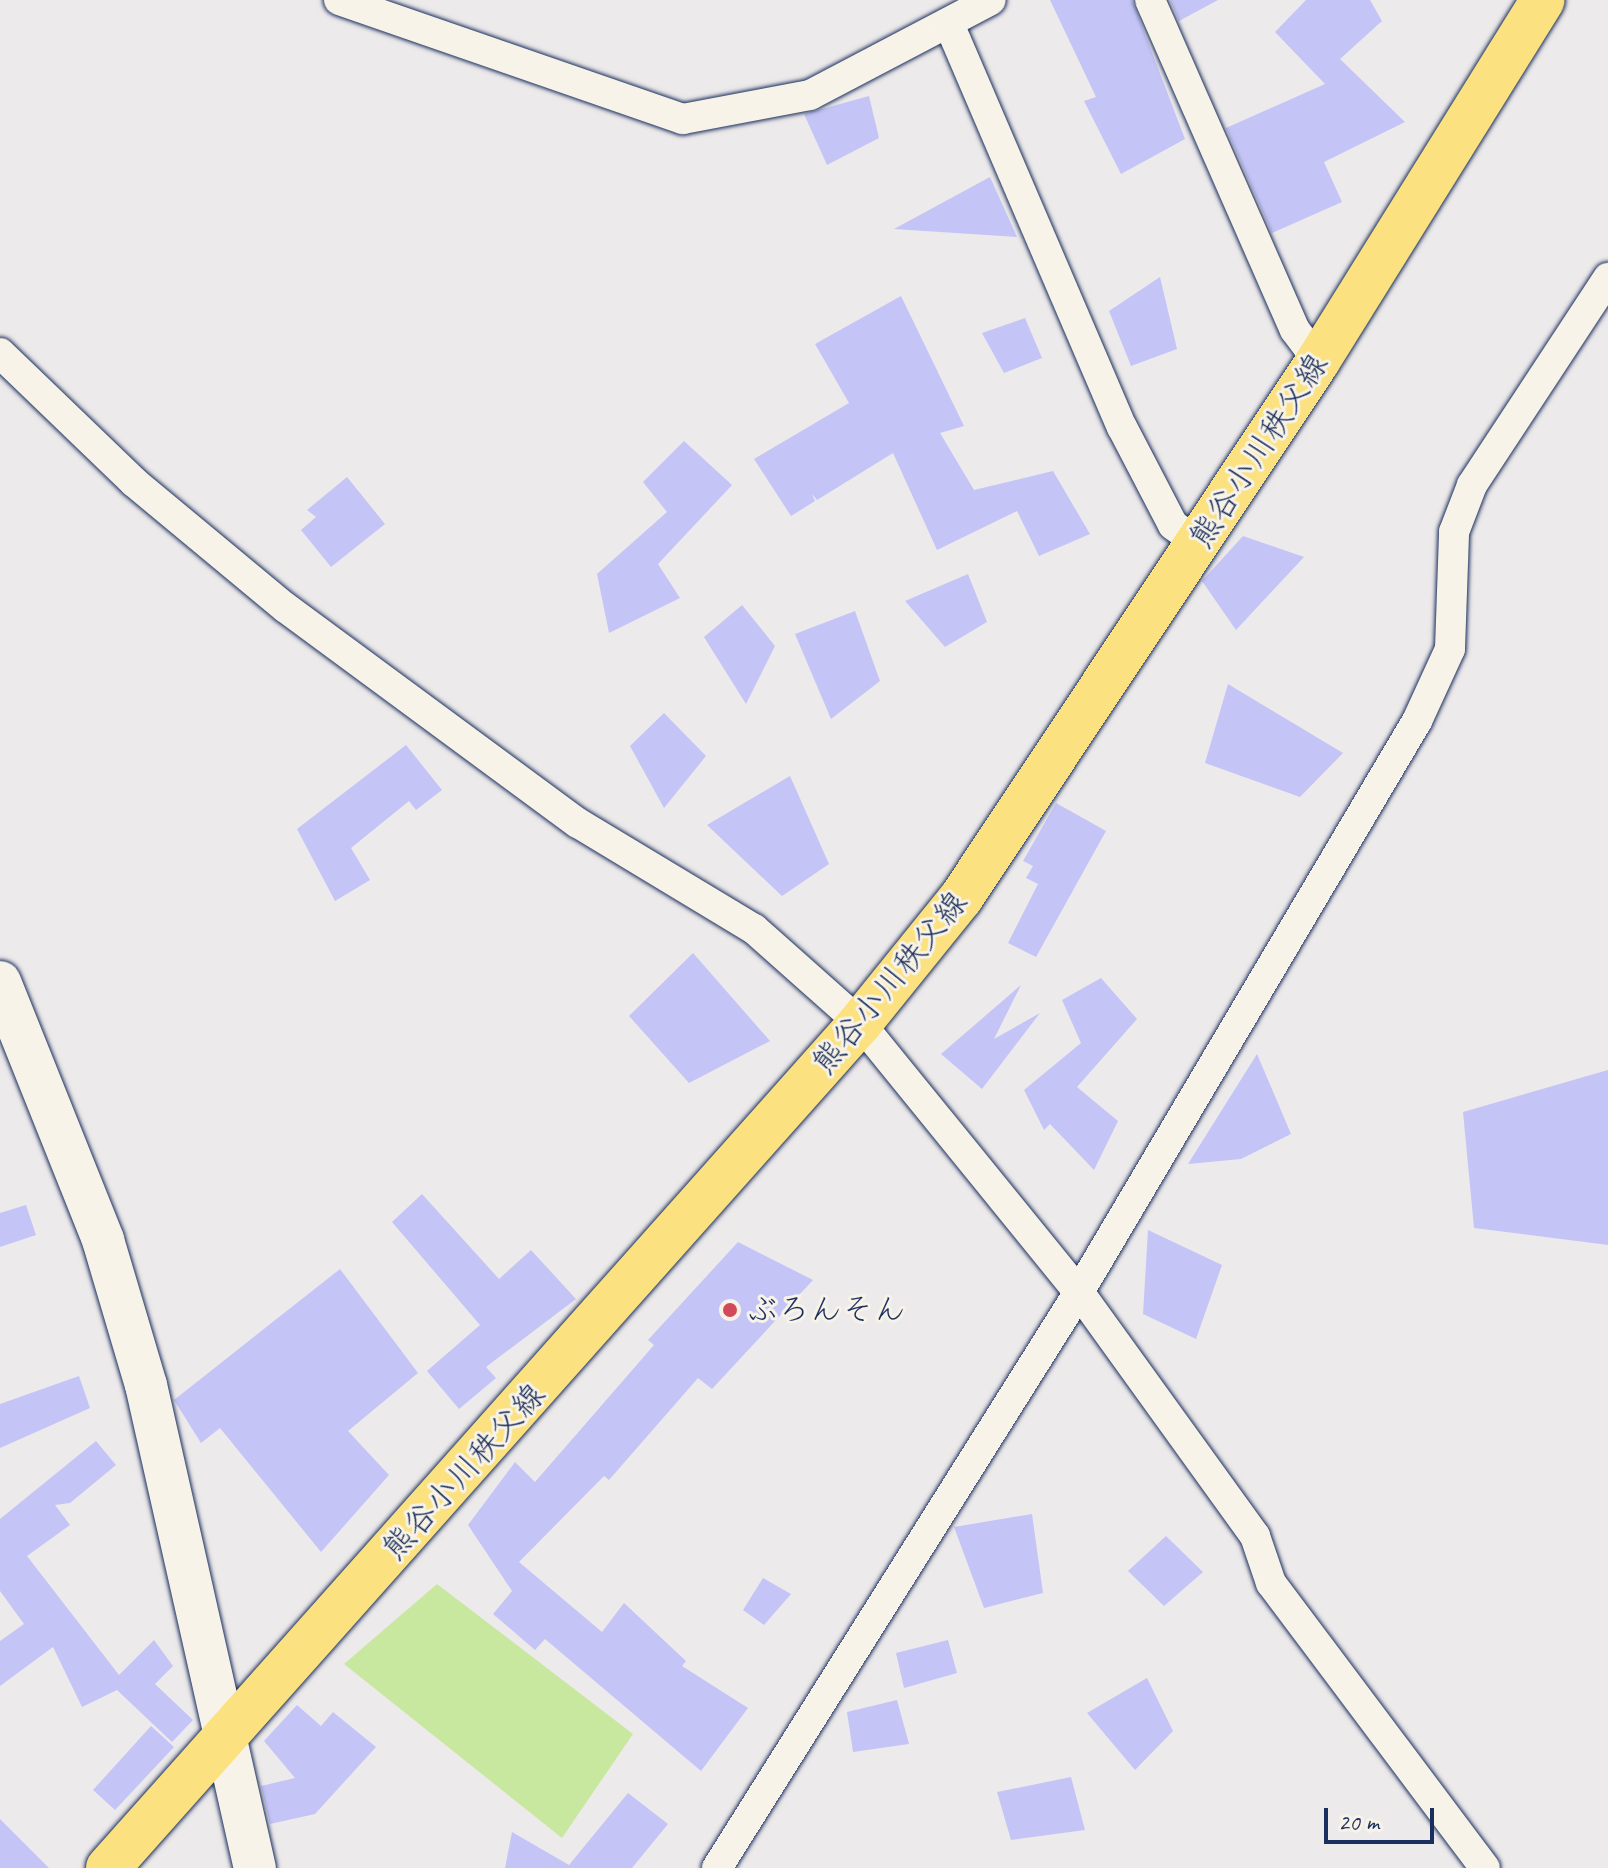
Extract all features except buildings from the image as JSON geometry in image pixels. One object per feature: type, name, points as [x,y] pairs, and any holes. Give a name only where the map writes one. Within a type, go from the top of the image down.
[{"type":"main road","name":"熊谷小川秩父線","points":[[108,1868],[860,1023],[961,898],[1318,361],[1543,0]]},
{"type":"street","points":[[339,0],[683,119],[810,95],[991,0]]},
{"type":"street","points":[[1150,0],[1295,330],[1318,361]]},
{"type":"street","points":[[949,24],[1122,427],[1173,525],[1198,543]]},
{"type":"street","points":[[717,1868],[1079,1292],[1417,721],[1450,649],[1454,532],[1472,485],[1608,278]]},
{"type":"street","points":[[0,353],[134,482],[286,608],[578,823],[754,929],[860,1023],[1079,1292],[1255,1536],[1271,1583],[1485,1868]]},
{"type":"street","points":[[0,982],[103,1240],[142,1370],[255,1868]]},
{"type":"green space","points":[[437,1584],[633,1734],[562,1838],[344,1664]]},
{"type":"place","name":"ぶろんそん","points":[[730,1310]]}]
